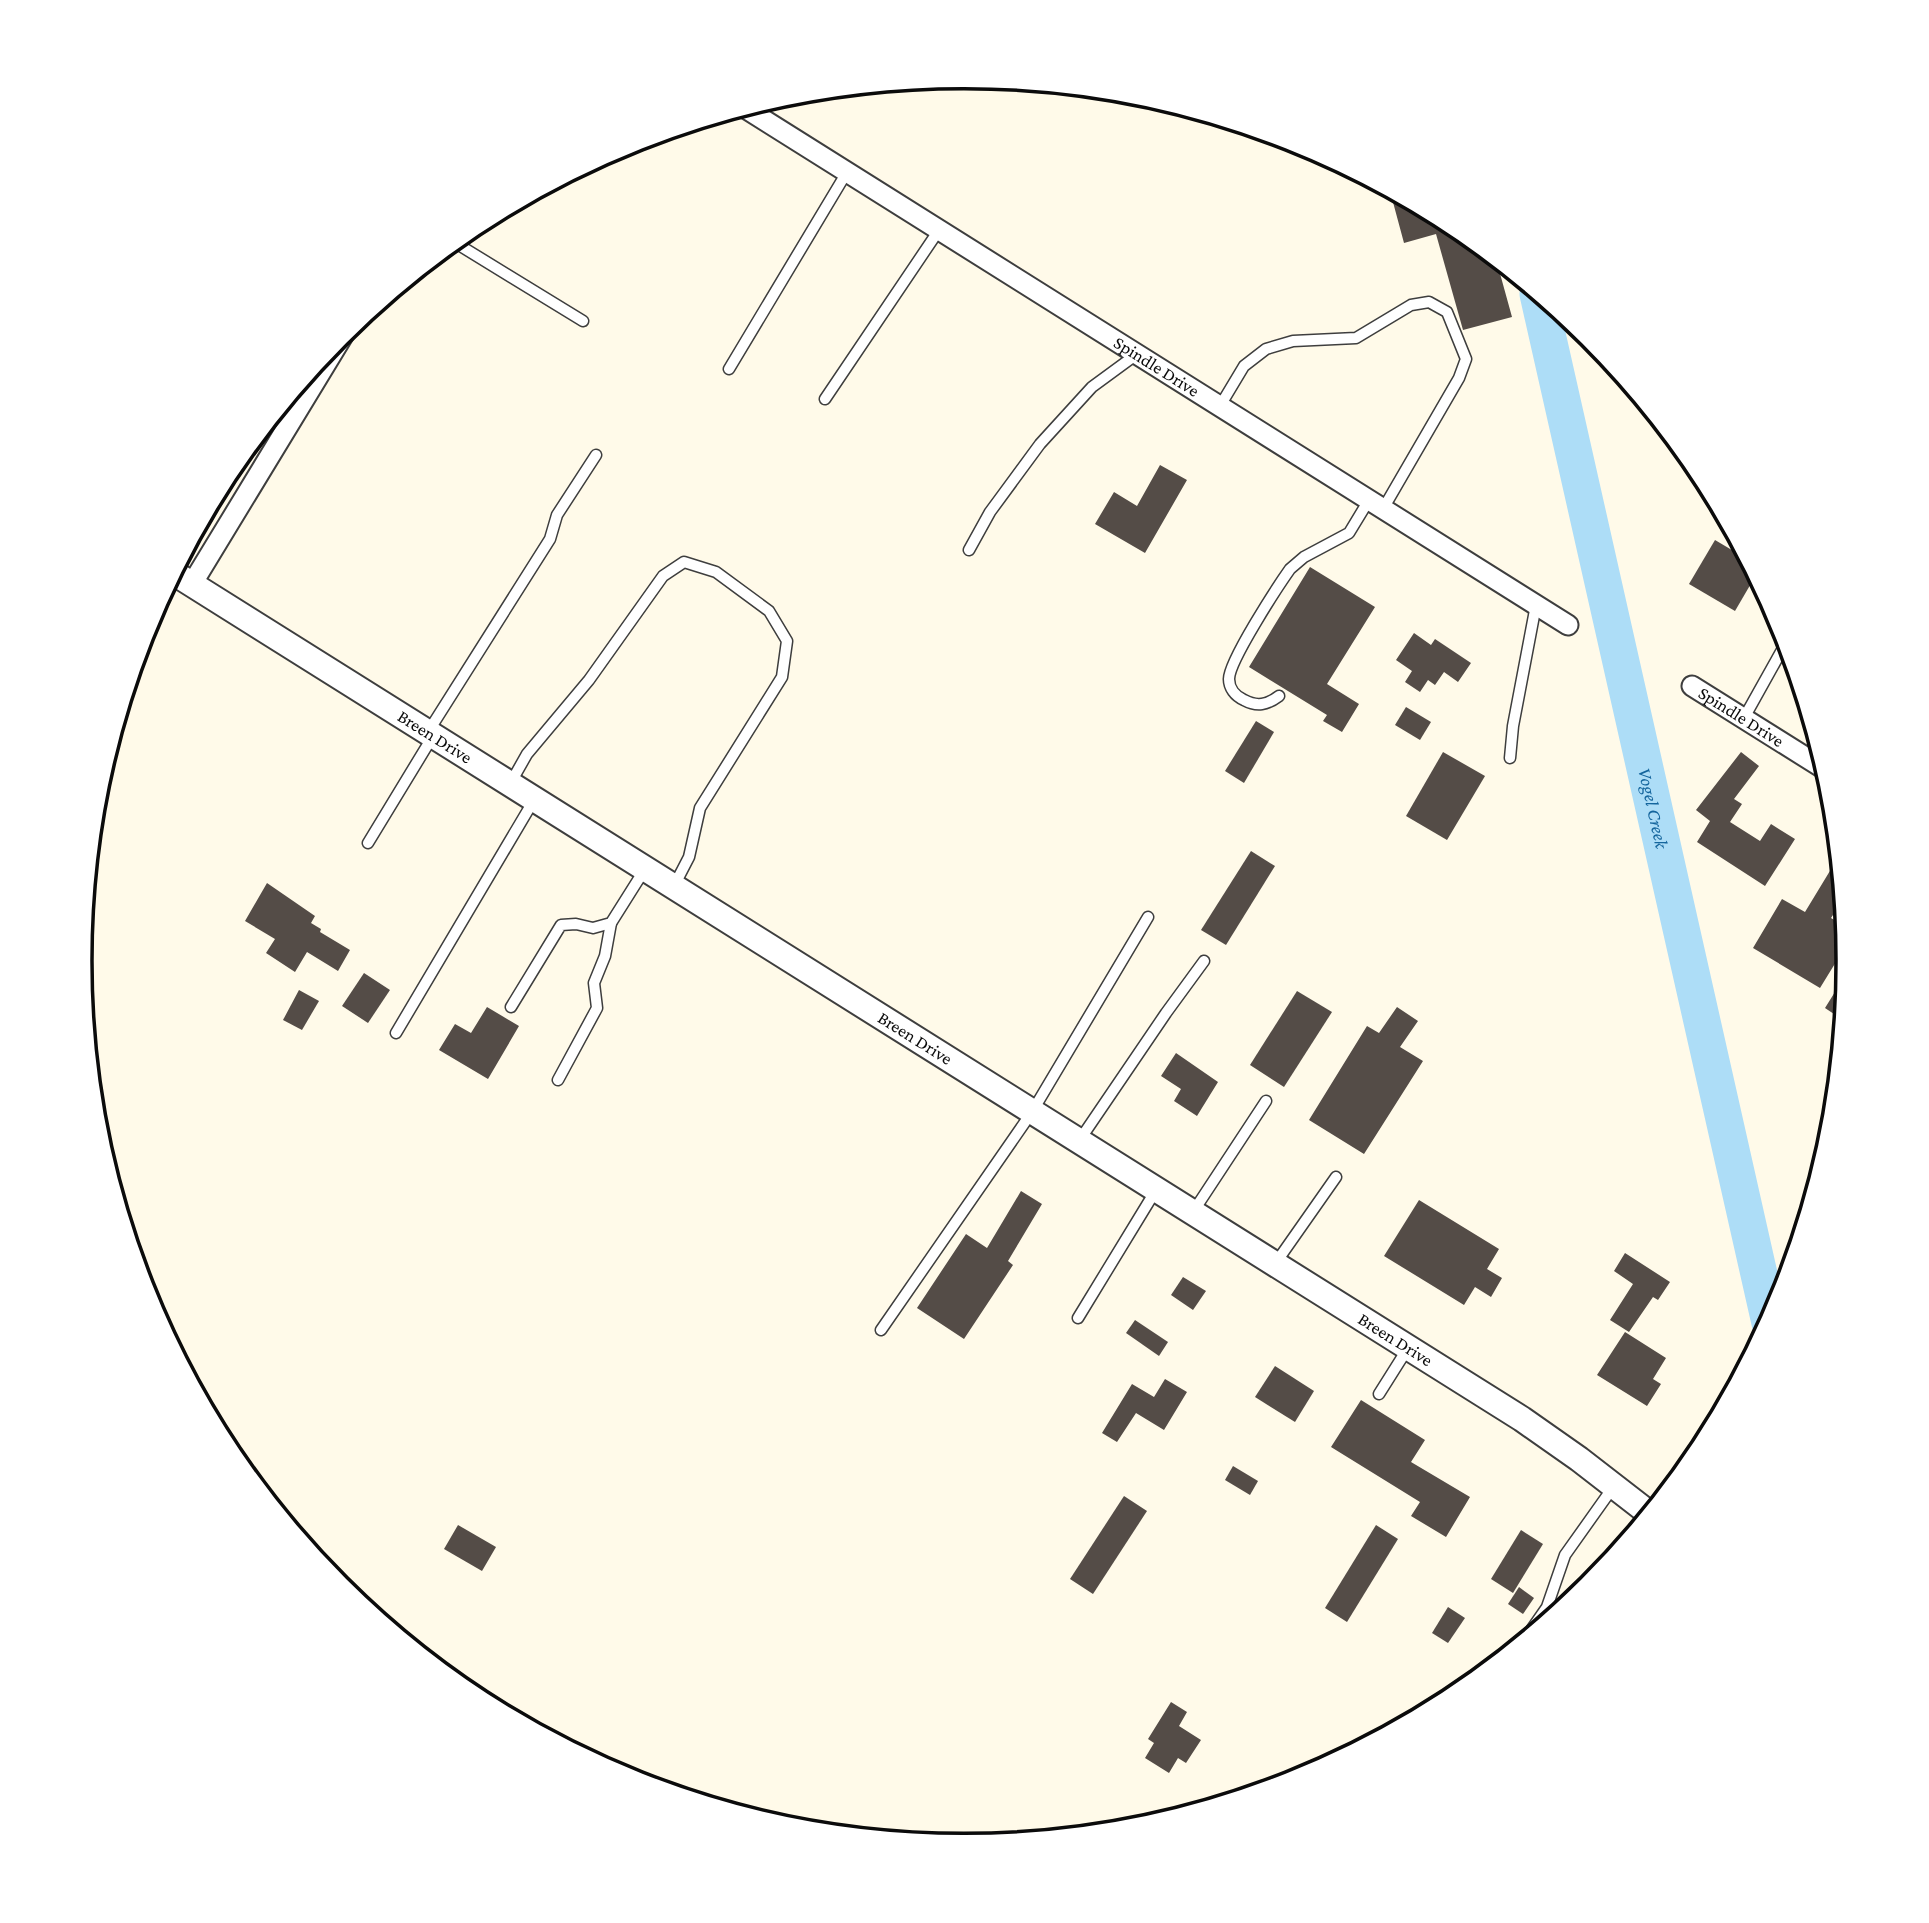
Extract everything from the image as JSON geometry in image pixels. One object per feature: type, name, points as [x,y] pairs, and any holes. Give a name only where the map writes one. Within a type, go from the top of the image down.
[{"type":"street","name":"Spindle Drive","points":[[756,115],[1568,625]]},
{"type":"street","points":[[183,579],[311,384]]},
{"type":"street","name":"Breen Drive","points":[[183,579],[1522,1419],[1643,1509]]},
{"type":"street","name":"Spindle Drive","points":[[1692,686],[1813,762]]},
{"type":"lane","points":[[729,369],[847,172]]},
{"type":"lane","points":[[825,399],[939,230]]},
{"type":"lane","points":[[464,248],[583,321]]},
{"type":"lane","points":[[1220,406],[1244,366],[1266,349],[1293,341],[1356,338],[1411,305],[1429,302],[1447,312],[1466,359],[1459,378],[1376,504],[1349,533],[1304,557],[1290,569],[1225,677],[1233,692],[1250,703],[1269,703],[1279,696]]},
{"type":"lane","points":[[969,550],[990,512],[1040,444],[1091,387],[1137,354]]},
{"type":"lane","points":[[368,843],[430,734],[550,540],[557,515],[596,455]]},
{"type":"lane","points":[[510,784],[527,754],[589,680],[663,576],[684,562],[716,572],[769,611],[787,641],[782,677],[700,808],[690,858],[674,887]]},
{"type":"lane","points":[[1510,758],[1513,726],[1536,605]]},
{"type":"lane","points":[[1744,718],[1780,654]]},
{"type":"lane","points":[[396,1033],[534,799]]},
{"type":"lane","points":[[558,1080],[597,1008],[594,984],[605,956],[611,923],[645,869]]},
{"type":"lane","points":[[881,1329],[1032,1112],[1148,917]]},
{"type":"lane","points":[[512,1007],[561,925],[576,924],[593,928],[611,923]]},
{"type":"lane","points":[[1079,1141],[1204,961]]},
{"type":"lane","points":[[1193,1213],[1266,1101]]},
{"type":"lane","points":[[1275,1264],[1336,1177]]},
{"type":"lane","points":[[1078,1318],[1156,1189]]},
{"type":"lane","points":[[1379,1394],[1408,1348]]},
{"type":"lane","points":[[1540,1617],[1547,1607],[1565,1555],[1615,1485]]},
{"type":"building","points":[[1393,202],[1449,236],[1500,273],[1512,317],[1463,330],[1436,234],[1404,243]]},
{"type":"building","points":[[1160,465],[1187,480],[1145,553],[1095,524],[1114,492],[1137,506]]},
{"type":"building","points":[[1715,540],[1734,551],[1751,584],[1735,611],[1689,584]]},
{"type":"building","points":[[1310,567],[1375,607],[1327,684],[1359,704],[1342,732],[1323,721],[1327,715],[1249,667]]},
{"type":"building","points":[[1414,633],[1431,645],[1435,639],[1471,663],[1458,682],[1444,672],[1435,685],[1428,680],[1420,692],[1405,682],[1412,671],[1396,660]]},
{"type":"building","points":[[1406,707],[1431,722],[1420,740],[1395,725]]},
{"type":"building","points":[[1256,721],[1274,732],[1244,783],[1225,771]]},
{"type":"building","points":[[1443,752],[1485,776],[1447,840],[1406,816]]},
{"type":"building","points":[[1741,752],[1759,766],[1734,799],[1742,804],[1730,822],[1760,841],[1771,824],[1795,839],[1765,886],[1697,842],[1710,821],[1696,810]]},
{"type":"building","points":[[1251,851],[1275,866],[1226,945],[1201,930]]},
{"type":"building","points":[[1831,869],[1835,912],[1831,918],[1836,921],[1837,960],[1820,988],[1753,948],[1782,899],[1805,912]]},
{"type":"building","points":[[267,883],[315,916],[311,923],[321,929],[320,932],[350,950],[338,971],[307,952],[295,972],[266,953],[275,939],[245,921]]},
{"type":"building","points":[[364,973],[390,990],[368,1023],[342,1006]]},
{"type":"building","points":[[299,990],[319,1001],[302,1030],[283,1020]]},
{"type":"building","points":[[1836,990],[1835,1015],[1825,1008]]},
{"type":"building","points":[[1297,991],[1332,1012],[1284,1087],[1250,1065]]},
{"type":"building","points":[[487,1007],[519,1026],[488,1079],[439,1050],[455,1024],[471,1033]]},
{"type":"building","points":[[1397,1007],[1418,1021],[1400,1047],[1423,1061],[1364,1154],[1309,1120],[1367,1026],[1379,1033]]},
{"type":"building","points":[[1176,1053],[1218,1082],[1197,1116],[1174,1101],[1181,1089],[1161,1076]]},
{"type":"building","points":[[1021,1191],[1042,1204],[1008,1261],[1013,1265],[964,1339],[917,1308],[966,1234],[987,1248]]},
{"type":"building","points":[[1419,1200],[1499,1249],[1487,1269],[1502,1278],[1491,1297],[1475,1287],[1464,1305],[1384,1256]]},
{"type":"building","points":[[1625,1253],[1670,1282],[1658,1300],[1653,1297],[1629,1332],[1610,1320],[1633,1284],[1614,1271]]},
{"type":"building","points":[[1183,1277],[1206,1291],[1193,1310],[1171,1295]]},
{"type":"building","points":[[1135,1320],[1168,1342],[1159,1356],[1126,1333]]},
{"type":"building","points":[[1625,1332],[1666,1358],[1653,1379],[1661,1384],[1647,1406],[1597,1375]]},
{"type":"building","points":[[1275,1366],[1314,1391],[1295,1422],[1255,1397]]},
{"type":"building","points":[[1165,1379],[1187,1392],[1164,1430],[1136,1413],[1117,1442],[1102,1433],[1132,1384],[1154,1397]]},
{"type":"building","points":[[1361,1400],[1425,1440],[1411,1462],[1470,1497],[1446,1537],[1411,1516],[1420,1502],[1331,1447]]},
{"type":"building","points":[[1233,1466],[1258,1481],[1250,1495],[1225,1480]]},
{"type":"building","points":[[1124,1496],[1147,1511],[1093,1594],[1070,1579]]},
{"type":"building","points":[[458,1525],[496,1547],[482,1571],[444,1549]]},
{"type":"building","points":[[1376,1525],[1398,1539],[1347,1622],[1325,1608]]},
{"type":"building","points":[[1521,1530],[1543,1544],[1513,1593],[1491,1579]]},
{"type":"building","points":[[1519,1587],[1534,1598],[1523,1614],[1508,1604]]},
{"type":"building","points":[[1448,1607],[1465,1618],[1448,1643],[1432,1633]]},
{"type":"building","points":[[1171,1702],[1187,1712],[1179,1726],[1201,1740],[1186,1763],[1178,1758],[1169,1773],[1145,1758],[1154,1743],[1148,1739]]},
{"type":"waterway","name":"Vogel Creek","points":[[1541,307],[1766,1304]]}]
